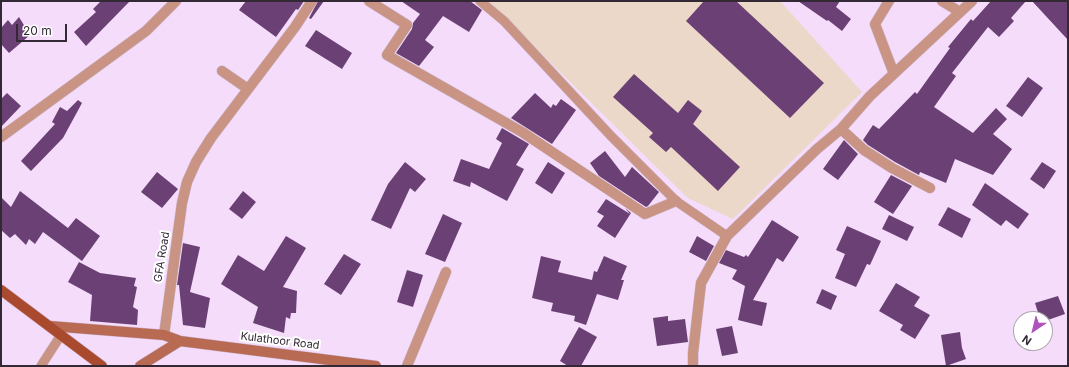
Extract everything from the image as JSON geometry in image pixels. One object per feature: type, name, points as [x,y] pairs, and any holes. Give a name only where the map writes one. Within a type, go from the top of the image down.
[{"type":"main road","points":[[1,290],[102,366]]},
{"type":"main road","name":"Kulathoor Road","points":[[50,326],[164,335],[180,341],[376,366]]},
{"type":"main road","points":[[140,366],[180,341]]},
{"type":"street","points":[[1,137],[146,31],[176,1]]},
{"type":"street","name":"GFA Road","points":[[164,335],[186,182],[211,138],[295,27],[312,1]]},
{"type":"street","points":[[369,1],[407,25],[386,55],[522,132],[645,214],[676,201]]},
{"type":"street","points":[[889,1],[875,24],[894,74]]},
{"type":"street","points":[[942,1],[960,12]]},
{"type":"street","points":[[693,366],[693,353],[701,283],[727,236],[817,149],[841,129],[870,96],[972,1]]},
{"type":"street","points":[[222,71],[248,89]]},
{"type":"street","points":[[841,129],[864,150],[892,168],[930,188]]},
{"type":"street","points":[[407,366],[446,272]]},
{"type":"lane","points":[[480,1],[504,21],[611,136],[676,201],[727,236]]},
{"type":"lane","points":[[41,366],[61,335]]},
{"type":"shaded area","points":[[488,1],[780,1],[862,92],[733,219],[688,198]]},
{"type":"building","points":[[101,1],[130,1],[86,46],[74,32],[96,12],[93,9]]},
{"type":"building","points":[[246,1],[304,1],[298,10],[296,9],[276,37],[239,10]]},
{"type":"building","points":[[318,1],[324,1],[311,19],[309,18]]},
{"type":"building","points":[[401,1],[470,1],[482,10],[469,32],[443,16],[425,40],[434,47],[419,66],[396,53],[412,29],[413,23],[420,14]]},
{"type":"building","points":[[704,1],[736,1],[824,83],[790,118],[686,21]]},
{"type":"building","points":[[798,1],[840,1],[836,7],[851,19],[842,31],[828,20],[827,21]]},
{"type":"building","points":[[991,1],[1026,1],[1011,18],[1014,21],[999,37],[988,27],[952,73],[956,76],[934,107],[973,133],[996,108],[1007,119],[993,134],[1012,149],[993,175],[955,159],[946,183],[920,172],[919,175],[868,145],[863,140],[873,125],[879,129],[915,92],[917,94],[950,48],[948,47],[971,19],[973,21]]},
{"type":"building","points":[[1032,1],[1068,1],[1068,40]]},
{"type":"building","points":[[19,17],[30,35],[9,53],[1,44],[1,28],[8,20],[12,25]]},
{"type":"building","points":[[316,30],[352,53],[342,69],[305,46]]},
{"type":"building","points":[[634,74],[678,113],[688,100],[702,111],[693,124],[740,167],[718,191],[671,147],[666,152],[649,137],[653,133],[613,97]]},
{"type":"building","points":[[1028,77],[1043,88],[1022,117],[1006,106]]},
{"type":"building","points":[[7,93],[21,106],[1,127],[1,99]]},
{"type":"building","points":[[535,93],[551,108],[553,104],[556,106],[561,99],[576,110],[552,144],[511,118]]},
{"type":"building","points":[[78,100],[82,103],[63,138],[31,171],[21,161],[55,124],[52,122],[60,107],[67,111]]},
{"type":"building","points":[[502,128],[529,144],[516,165],[524,169],[507,201],[471,182],[470,187],[453,181],[461,159],[489,169],[502,143],[496,139]]},
{"type":"building","points":[[844,140],[858,154],[838,180],[823,169]]},
{"type":"building","points":[[605,151],[625,177],[632,167],[659,192],[648,206],[646,207],[599,176],[590,163]]},
{"type":"building","points":[[405,162],[426,179],[415,192],[410,188],[391,229],[371,220],[388,184]]},
{"type":"building","points":[[548,162],[565,173],[552,194],[535,183]]},
{"type":"building","points":[[1042,162],[1056,171],[1044,189],[1030,179]]},
{"type":"building","points":[[157,172],[178,189],[162,208],[141,192]]},
{"type":"building","points":[[891,175],[912,186],[893,214],[874,202]]},
{"type":"building","points":[[985,183],[1029,214],[1018,229],[1006,220],[1001,226],[972,205]]},
{"type":"building","points":[[20,191],[68,228],[76,218],[100,236],[82,261],[43,232],[35,244],[29,239],[26,245],[15,234],[10,238],[1,230],[1,197],[11,207]]},
{"type":"building","points":[[243,191],[256,202],[242,219],[229,209]]},
{"type":"building","points":[[606,199],[630,214],[625,208],[631,213],[615,238],[597,226],[604,216],[597,212]]},
{"type":"building","points":[[948,207],[971,219],[962,238],[938,225]]},
{"type":"building","points":[[443,214],[462,223],[445,262],[425,254]]},
{"type":"building","points":[[889,215],[914,227],[907,241],[882,229]]},
{"type":"building","points":[[772,220],[799,237],[783,262],[777,258],[753,300],[767,303],[762,326],[738,320],[745,286],[732,279],[737,270],[719,263],[726,250],[744,257],[746,255],[748,257]]},
{"type":"building","points":[[847,226],[881,241],[870,265],[867,264],[856,287],[835,278],[845,254],[836,250]]},
{"type":"building","points":[[286,236],[306,248],[283,287],[297,291],[296,313],[291,313],[290,319],[286,317],[284,333],[253,323],[258,307],[221,284],[238,255],[264,271]]},
{"type":"building","points":[[697,236],[714,246],[706,261],[689,252]]},
{"type":"building","points":[[183,243],[200,247],[190,292],[210,298],[205,328],[183,325],[179,285],[177,285]]},
{"type":"building","points":[[344,254],[361,264],[341,295],[324,284]]},
{"type":"building","points":[[541,256],[561,261],[558,272],[592,280],[594,271],[597,272],[604,256],[627,266],[621,280],[624,280],[618,300],[597,294],[586,325],[574,321],[575,316],[551,311],[553,303],[532,298]]},
{"type":"building","points":[[79,262],[100,273],[136,278],[134,286],[137,287],[133,307],[138,310],[137,325],[90,321],[92,295],[68,282]]},
{"type":"building","points":[[407,270],[423,275],[413,307],[397,302]]},
{"type":"building","points":[[896,283],[920,297],[914,306],[930,315],[915,339],[900,330],[903,325],[879,311]]},
{"type":"building","points":[[822,289],[837,296],[831,310],[816,303]]},
{"type":"building","points":[[1058,296],[1065,314],[1053,318],[1053,311],[1038,311],[1035,303]]},
{"type":"building","points":[[668,316],[668,321],[685,319],[688,342],[657,346],[653,318]]},
{"type":"building","points":[[732,326],[738,353],[722,356],[716,329]]},
{"type":"building","points":[[579,327],[597,337],[581,366],[568,366],[560,361]]},
{"type":"building","points":[[960,332],[962,348],[966,359],[946,366],[941,335]]}]
